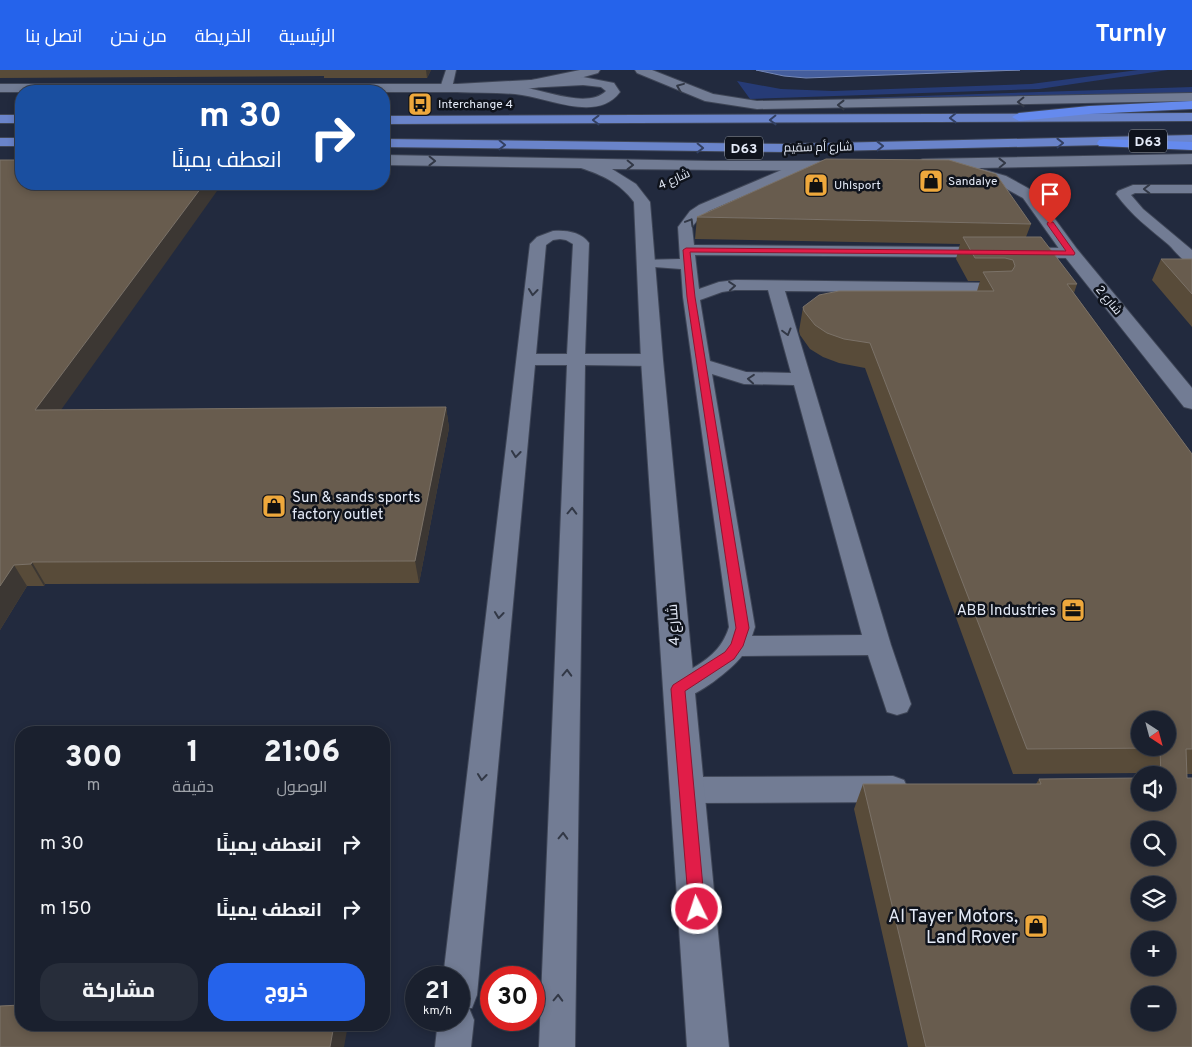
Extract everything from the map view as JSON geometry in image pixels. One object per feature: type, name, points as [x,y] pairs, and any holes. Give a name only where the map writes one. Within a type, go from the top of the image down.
[{"type":"highway","points":[[1020,117],[1089,110],[1192,105]]},
{"type":"highway","points":[[1104,143],[1192,146]]},
{"type":"main road","points":[[0,111],[15,111]]},
{"type":"main road","name":"شارع أم سقيم","points":[[390,120],[1192,117]]},
{"type":"main road","points":[[0,119],[15,119]]},
{"type":"main road","name":"شارع أم سقيم","points":[[390,143],[730,148],[1192,140]]},
{"type":"main road","points":[[0,142],[15,142]]},
{"type":"street","points":[[522,86],[559,80],[594,70]]},
{"type":"street","points":[[641,70],[700,96],[744,104],[910,104],[1192,97]]},
{"type":"street","points":[[390,88],[522,86],[583,80],[609,86],[613,92],[604,99],[580,103],[564,102],[530,92],[451,88]]},
{"type":"street","points":[[0,88],[15,88]]},
{"type":"street","points":[[904,165],[1192,159]]},
{"type":"street","points":[[390,160],[712,166],[864,166]]},
{"type":"street","points":[[1029,195],[1028,188],[1031,176],[1043,166],[1052,162]]},
{"type":"street","name":"شارع 4","points":[[583,164],[599,168],[624,180],[632,188],[653,190],[685,172],[712,166]]},
{"type":"street","name":"شارع 2","points":[[943,164],[1000,180],[1029,195],[1071,253],[1192,402]]},
{"type":"street","name":"شارع 4","points":[[653,190],[647,263],[652,360],[708,1047]]},
{"type":"lane","points":[[451,88],[452,70]]},
{"type":"lane","points":[[678,689],[729,656],[737,646],[742,628],[691,297],[685,227],[695,214],[714,203],[798,166]]},
{"type":"lane","points":[[1192,189],[1133,189],[1124,192],[1125,197],[1135,208],[1178,244],[1192,260]]},
{"type":"lane","points":[[462,966],[538,244],[546,238],[559,235],[574,237],[582,243],[576,359],[557,1047]]},
{"type":"lane","points":[[647,263],[687,257],[1071,253]]},
{"type":"lane","points":[[775,285],[800,379],[897,704]]},
{"type":"lane","points":[[691,297],[728,286],[998,288]]},
{"type":"lane","points":[[526,359],[652,360]]},
{"type":"lane","points":[[702,364],[744,378],[800,379]]},
{"type":"lane","points":[[737,646],[878,645]]},
{"type":"lane","points":[[688,790],[921,789]]},
{"type":"lane","points":[[453,1047],[455,1031]]},
{"type":"shaded area","points":[[756,70],[1020,70],[806,78],[784,76]]},
{"type":"shaded area","points":[[1138,70],[1168,70],[1039,89],[750,99],[737,81],[781,89],[833,91],[1031,84]]},
{"type":"shaded area","points":[[1192,87],[1192,95],[861,101],[859,98]]},
{"type":"building","points":[[826,159],[949,160],[996,174],[1031,224],[697,217]]},
{"type":"building","points":[[0,160],[15,160],[15,190],[200,190],[35,410],[446,407],[415,561],[32,562],[31,564],[14,565],[0,586]]},
{"type":"building","points":[[963,237],[1041,237],[1077,284],[1067,284],[1192,454],[1192,749],[1186,749],[1187,778],[1192,778],[1192,1047],[926,1047],[863,784],[1041,784],[1039,779],[1131,778],[1131,811],[1176,811],[1176,766],[1161,766],[1160,756],[1176,756],[1176,711],[1131,711],[1131,748],[1027,749],[870,343],[844,339],[827,333],[815,325],[804,311],[803,307],[819,295],[839,291],[994,291],[983,272],[1012,271],[1015,266],[1013,260],[1005,258],[975,258]]},
{"type":"building","points":[[1161,259],[1192,259],[1192,294]]},
{"type":"building","points":[[15,1005],[15,1031],[333,1031],[330,1047],[0,1047],[0,1006]]},
{"type":"place","name":"Interchange 4","points":[[420,104]]},
{"type":"place","name":"Sandalye","points":[[931,181]]},
{"type":"place","name":"Uhlsport","points":[[816,185]]},
{"type":"place","name":"Sun & sands sports factory outlet","points":[[274,506]]},
{"type":"place","name":"ABB Industries","points":[[1073,610]]},
{"type":"place","name":"Al Tayer Motors, Land Rover","points":[[1036,926]]},
{"type":"route","points":[[697,909],[678,689],[729,656],[737,646],[742,628],[691,297],[686,250],[1071,253],[1050,224]]}]
